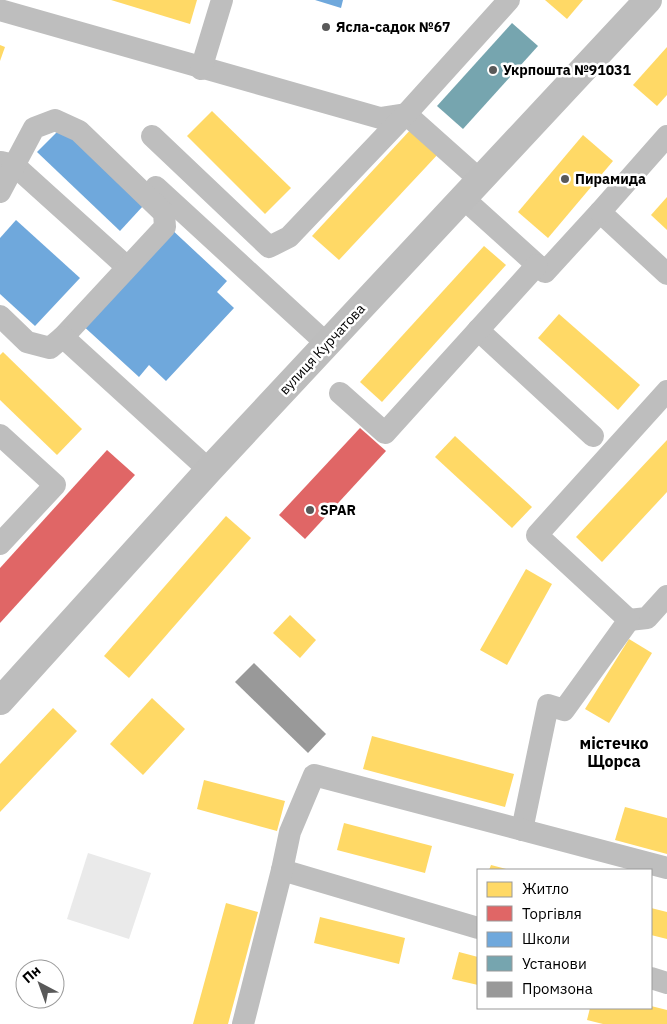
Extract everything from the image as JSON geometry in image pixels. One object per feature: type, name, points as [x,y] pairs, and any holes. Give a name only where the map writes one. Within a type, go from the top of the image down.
[{"type":"main road","name":"вулиця Курчатова","points":[[2,694],[648,0]]},
{"type":"lane","points":[[201,69],[222,0]]},
{"type":"lane","points":[[152,136],[269,247],[289,236],[406,114],[509,0]]},
{"type":"lane","points":[[0,10],[201,69],[380,118],[406,114]]},
{"type":"lane","points":[[406,114],[545,272],[667,136]]},
{"type":"lane","points":[[0,192],[7,164],[34,128],[55,120],[79,131],[164,213],[165,226],[63,337],[50,348],[28,342],[0,316]]},
{"type":"lane","points":[[7,164],[127,267]]},
{"type":"lane","points":[[139,171],[327,344]]},
{"type":"lane","points":[[600,212],[667,274]]},
{"type":"lane","points":[[340,393],[385,433],[537,265]]},
{"type":"lane","points":[[478,330],[593,436]]},
{"type":"lane","points":[[63,337],[209,470]]},
{"type":"lane","points":[[629,620],[537,535],[667,391]]},
{"type":"lane","points":[[0,435],[55,485],[0,544]]},
{"type":"lane","points":[[522,830],[548,705],[564,710],[629,620],[647,618],[667,596]]},
{"type":"lane","points":[[243,1024],[290,832],[314,775],[667,868]]},
{"type":"lane","points":[[282,870],[477,928]]},
{"type":"lane","points":[[652,978],[667,983]]},
{"type":"shaded area","points":[[88,853],[151,873],[129,939],[67,919]]},
{"type":"building: Житло","points":[[111,0],[197,0],[190,24]]},
{"type":"building: Житло","points":[[545,0],[583,0],[567,19]]},
{"type":"building: Житло","points":[[0,45],[5,47],[0,61]]},
{"type":"building: Житло","points":[[667,47],[667,95],[657,106],[633,85]]},
{"type":"building: Житло","points":[[212,111],[291,188],[265,214],[187,136]]},
{"type":"building: Житло","points":[[413,127],[440,152],[339,260],[312,236]]},
{"type":"building: Житло","points":[[583,135],[613,161],[548,238],[518,212]]},
{"type":"building: Житло","points":[[667,197],[667,230],[651,215]]},
{"type":"building: Житло","points":[[484,246],[506,265],[382,402],[360,382]]},
{"type":"building: Житло","points":[[559,314],[640,385],[618,410],[538,338]]},
{"type":"building: Житло","points":[[3,352],[82,429],[57,455],[0,400],[0,355]]},
{"type":"building: Житло","points":[[455,436],[532,507],[512,528],[435,457]]},
{"type":"building: Житло","points":[[667,440],[667,492],[602,562],[576,537]]},
{"type":"building: Житло","points":[[226,516],[251,538],[129,678],[104,656]]},
{"type":"building: Житло","points":[[526,569],[552,584],[507,665],[480,650]]},
{"type":"building: Житло","points":[[290,615],[316,640],[300,658],[273,633]]},
{"type":"building: Житло","points":[[629,639],[652,653],[609,723],[585,709]]},
{"type":"building: Житло","points":[[152,698],[185,729],[143,775],[110,744]]},
{"type":"building: Житло","points":[[53,708],[77,731],[0,812],[0,764]]},
{"type":"building: Житло","points":[[372,736],[514,774],[505,807],[363,769]]},
{"type":"building: Житло","points":[[204,780],[285,801],[277,831],[197,809]]},
{"type":"building: Житло","points":[[625,807],[667,818],[667,854],[615,840]]},
{"type":"building: Житло","points":[[344,823],[432,846],[425,873],[337,850]]},
{"type":"building: Житло","points":[[491,865],[506,869],[489,869]]},
{"type":"building: Житло","points":[[226,903],[258,912],[228,1024],[193,1024]]},
{"type":"building: Житло","points":[[652,908],[667,912],[667,939],[652,935]]},
{"type":"building: Житло","points":[[320,917],[405,938],[399,964],[314,943]]},
{"type":"building: Житло","points":[[459,952],[477,957],[477,985],[452,979]]},
{"type":"building: Житло","points":[[652,1006],[667,1010],[667,1024],[603,1024],[587,1020],[590,1009],[652,1009]]},
{"type":"building: Торгівля","points":[[360,428],[386,451],[305,539],[279,515]]},
{"type":"building: Торгівля","points":[[107,450],[135,475],[0,623],[0,568]]},
{"type":"building: Школи","points":[[315,0],[343,0],[341,8]]},
{"type":"building: Школи","points":[[61,128],[143,206],[120,231],[37,152]]},
{"type":"building: Школи","points":[[16,220],[80,278],[35,326],[0,294],[0,238]]},
{"type":"building: Школи","points":[[169,227],[227,281],[217,292],[234,308],[166,381],[149,365],[139,377],[80,323]]},
{"type":"building: Установи","points":[[512,23],[538,46],[463,129],[437,106]]},
{"type":"building: Промзона","points":[[254,663],[326,734],[308,753],[235,682]]},
{"type":"place","name":"Ясла-садок №67","points":[[326,27]]},
{"type":"place","name":"Укрпошта №91031","points":[[493,70]]},
{"type":"place","name":"Пирамида","points":[[565,179]]},
{"type":"place","name":"SPAR","points":[[310,510]]},
{"type":"district","name":"містечко Щорса","points":[[614,752]]}]
